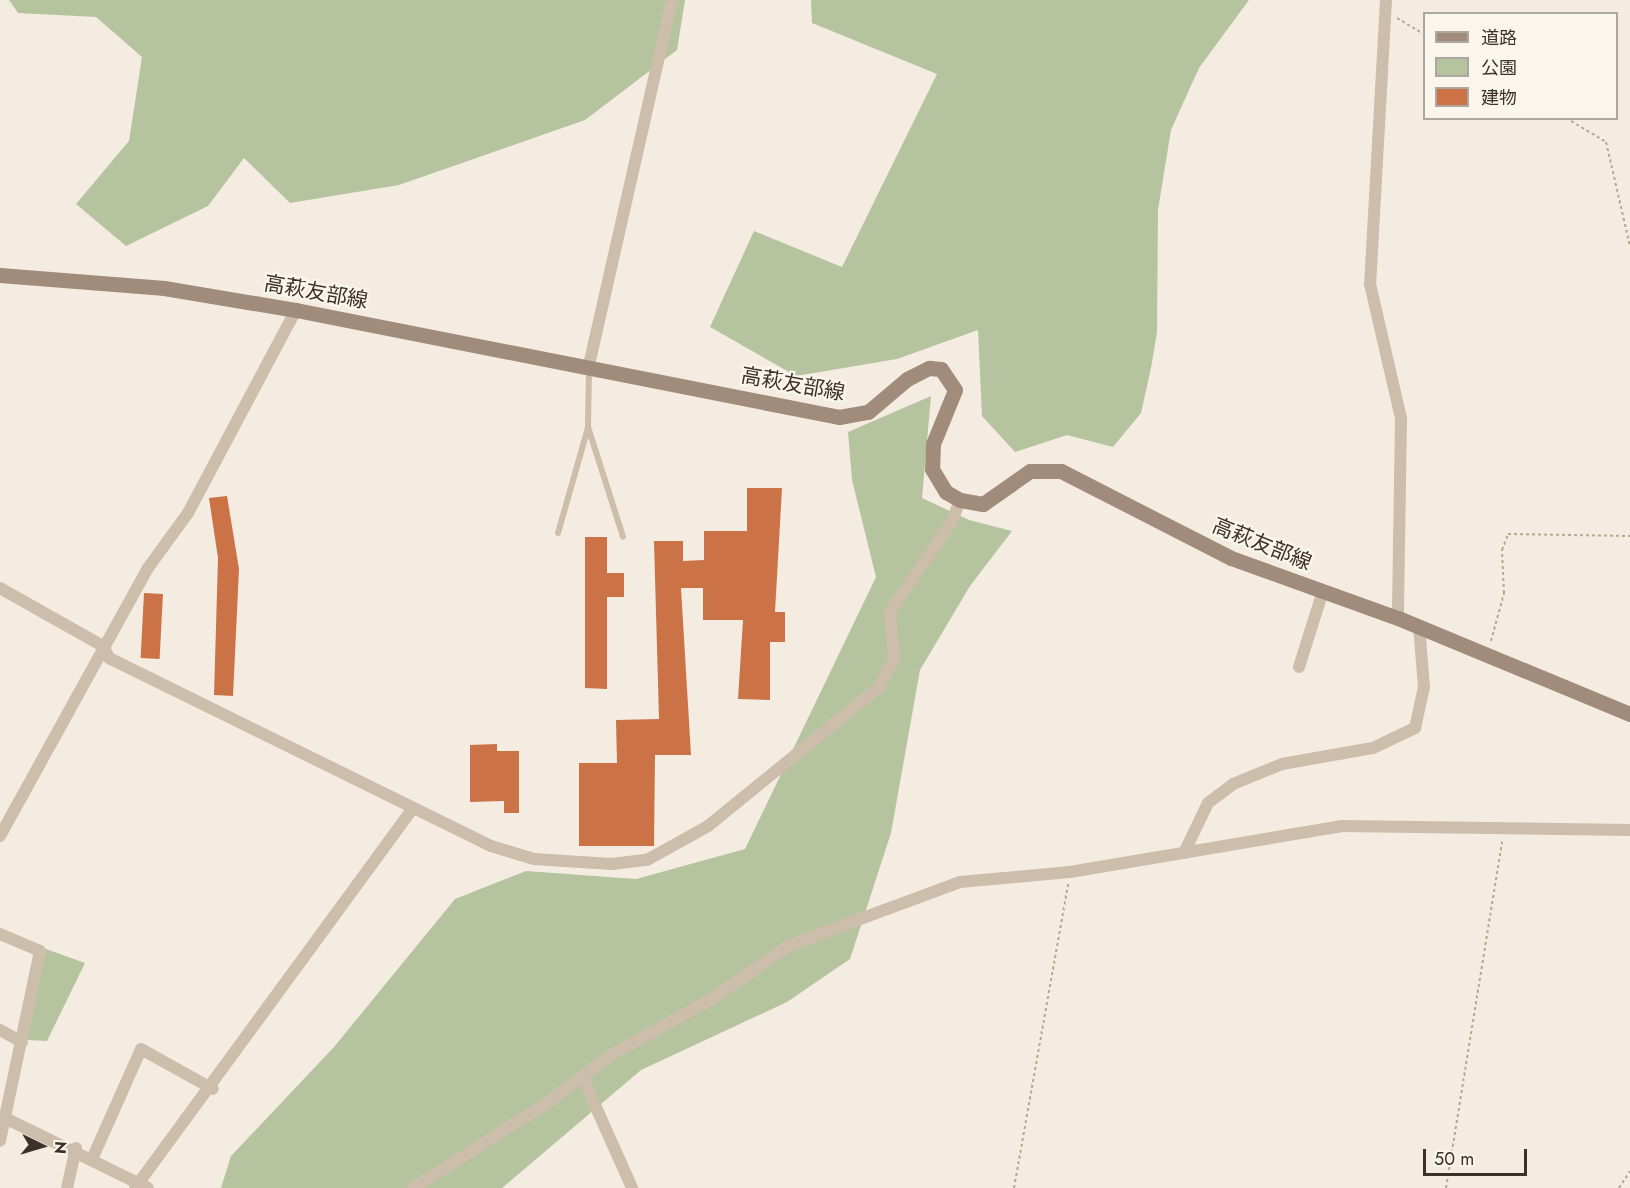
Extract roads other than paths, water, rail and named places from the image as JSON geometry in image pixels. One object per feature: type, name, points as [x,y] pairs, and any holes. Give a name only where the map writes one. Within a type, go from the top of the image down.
[{"type":"main road","name":"高萩友部線","points":[[0,275],[164,288],[297,310],[589,365],[839,417],[868,412],[907,379],[929,368],[941,369],[955,390],[933,444],[932,469],[946,492],[960,500],[983,504],[1030,471],[1062,471],[1231,558],[1419,626],[1630,714]]},
{"type":"street","points":[[589,365],[672,0]]},
{"type":"street","points":[[1386,6],[1370,284],[1401,418],[1398,618]]},
{"type":"street","points":[[0,834],[103,646],[188,513],[297,310]]},
{"type":"street","points":[[0,588],[103,646],[109,658],[490,846],[534,859],[612,864],[647,860],[708,826],[885,679],[894,659],[890,612],[952,521],[960,500]]},
{"type":"street","points":[[1299,668],[1323,591]]},
{"type":"street","points":[[1184,853],[1190,830],[1208,803],[1233,783],[1282,764],[1373,748],[1415,728],[1424,687],[1419,626]]},
{"type":"street","points":[[5,1118],[93,1156],[140,1186],[213,1089],[412,809]]},
{"type":"street","points":[[413,1188],[582,1076],[790,945],[822,931],[960,882],[1070,872],[1342,826],[1503,832],[1630,830]]},
{"type":"street","points":[[0,934],[40,951],[0,1141]]},
{"type":"street","points":[[0,1030],[21,1042]]},
{"type":"street","points":[[93,1156],[141,1049],[213,1089]]},
{"type":"street","points":[[582,1076],[632,1188]]},
{"type":"street","points":[[67,1188],[76,1148]]},
{"type":"lane","points":[[558,533],[588,427],[589,365]]},
{"type":"lane","points":[[588,427],[623,537]]}]
